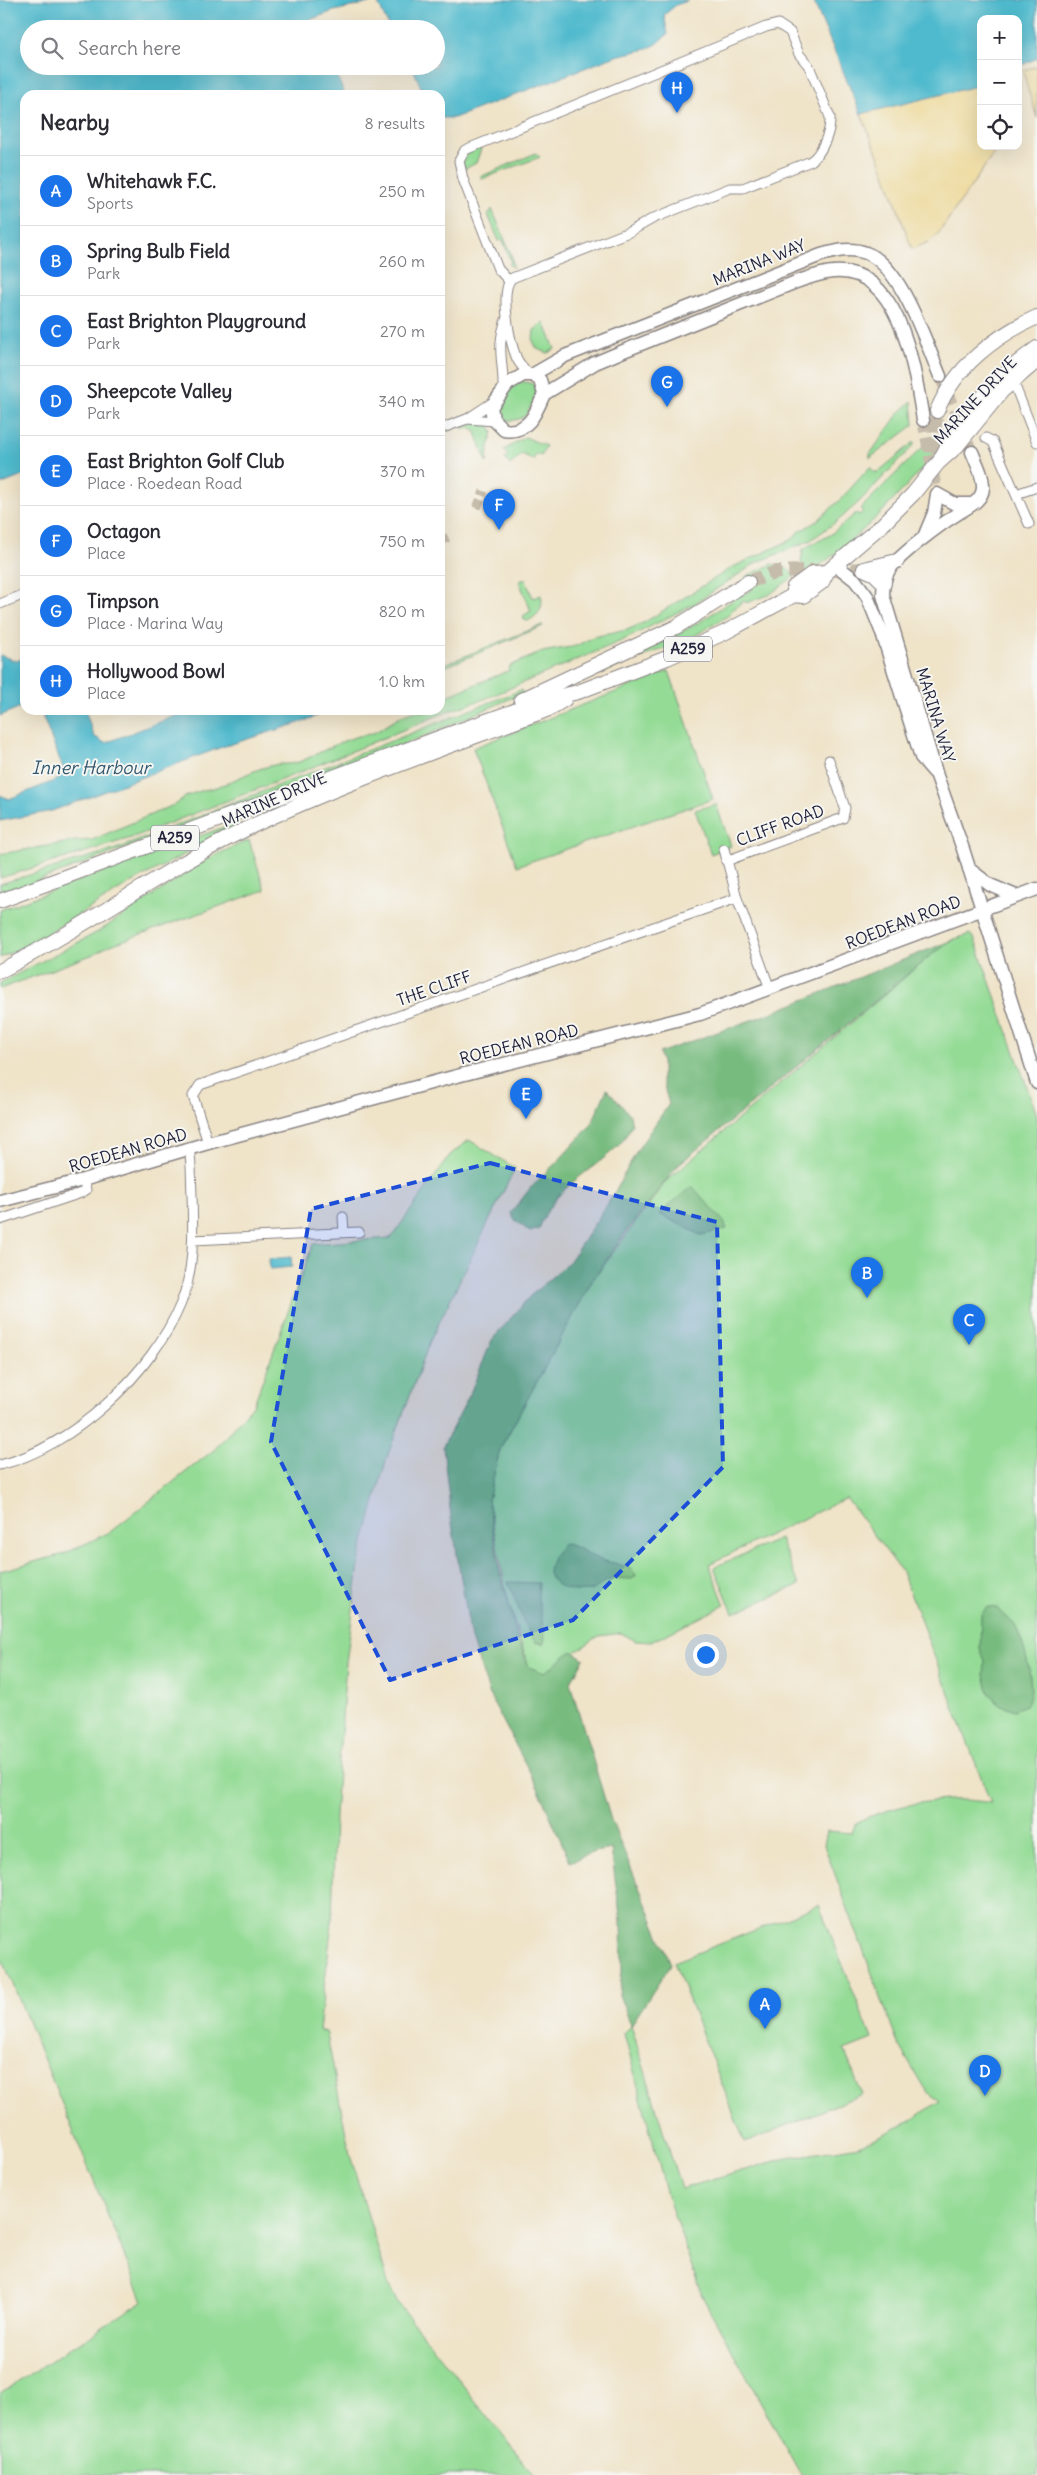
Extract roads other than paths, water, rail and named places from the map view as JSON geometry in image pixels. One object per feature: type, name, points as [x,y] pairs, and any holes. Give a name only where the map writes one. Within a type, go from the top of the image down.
[{"type":"main road","points":[[937,410],[948,388],[972,360],[1007,333],[1037,317]]},
{"type":"main road","name":"MARINE DRIVE","points":[[938,463],[949,441],[972,410],[996,384],[1037,348]]},
{"type":"main road","name":"MARINE DRIVE","points":[[0,901],[180,836],[441,737],[548,699],[578,692],[724,633],[794,595],[794,587],[813,573],[831,568],[883,524],[913,494],[938,463],[957,446],[1013,380],[1037,361]]},
{"type":"main road","points":[[884,583],[874,574],[864,569],[897,561]]},
{"type":"main road","points":[[441,737],[676,627],[748,582]]},
{"type":"main road","name":"MARINE DRIVE","points":[[0,971],[74,931],[204,851],[245,830],[355,782],[549,709],[578,692]]},
{"type":"street","points":[[467,419],[494,421],[507,430],[516,430],[526,425],[533,418],[544,394],[542,382],[530,374],[518,361],[507,317],[505,291],[509,281],[535,267],[629,232],[654,218],[730,188],[743,188],[813,159],[819,152],[830,126],[830,117],[809,66],[799,54],[790,32],[778,24],[766,27],[465,150],[460,157],[460,169],[493,259],[498,269],[509,281]]},
{"type":"street","name":"MARINA WAY","points":[[530,374],[565,356],[821,255],[851,250],[872,255],[892,272],[903,291],[940,376]]},
{"type":"street","name":"MARINA WAY","points":[[544,394],[579,372],[621,352],[796,282],[825,273],[839,271],[857,274],[868,279],[888,300],[913,361],[923,420]]},
{"type":"street","points":[[503,390],[504,372],[499,347],[507,317]]},
{"type":"street","points":[[494,421],[491,411],[503,390],[518,378],[530,374]]},
{"type":"street","points":[[1013,380],[1037,442]]},
{"type":"street","points":[[445,427],[467,419],[495,401]]},
{"type":"street","points":[[986,438],[993,442],[1029,524]]},
{"type":"street","points":[[884,583],[888,571],[897,561],[955,514],[974,504],[982,494],[983,483],[972,452]]},
{"type":"street","points":[[1016,494],[1037,487]]},
{"type":"street","points":[[922,541],[931,521],[937,494],[955,504],[974,504]]},
{"type":"street","points":[[831,568],[854,580],[867,596],[882,633],[921,757],[937,776]]},
{"type":"street","name":"MARINA WAY","points":[[884,583],[886,606],[937,776],[1034,1066],[1037,1083]]},
{"type":"street","points":[[0,604],[20,596]]},
{"type":"street","name":"CLIFF ROAD","points":[[726,861],[843,818],[845,808],[829,760]]},
{"type":"street","points":[[724,849],[737,898],[770,988]]},
{"type":"street","points":[[969,869],[990,885],[1016,896]]},
{"type":"street","name":"ROEDEAN ROAD","points":[[0,1201],[83,1180],[208,1143],[453,1077],[700,1014],[1037,889]]},
{"type":"street","name":"THE CLIFF","points":[[208,1143],[193,1096],[200,1085],[737,898]]},
{"type":"street","points":[[0,1465],[29,1456],[57,1441],[85,1421],[131,1378],[157,1346],[181,1302],[191,1264],[193,1240],[189,1149]]},
{"type":"street","points":[[0,1220],[85,1191],[83,1180]]},
{"type":"street","points":[[32,1193],[35,1209]]},
{"type":"street","points":[[343,1218],[344,1232]]},
{"type":"street","points":[[193,1240],[359,1232]]},
{"type":"water","points":[[0,0],[689,0],[676,5],[664,15],[668,34],[657,44],[647,49],[616,56],[454,118],[445,118],[445,90],[422,90],[416,75],[445,75],[445,20],[386,20],[377,1],[334,11],[309,20],[20,20],[20,75],[337,75],[343,90],[20,90],[20,477],[0,485]]},
{"type":"water","points":[[813,0],[1037,0],[1037,58],[1022,65],[1022,15],[977,15],[977,86],[861,114]]},
{"type":"water","points":[[0,655],[16,661],[20,659],[20,707],[0,716]]},
{"type":"water","name":"Inner Harbour","points":[[42,715],[87,715],[94,736],[105,743],[178,715],[319,715],[222,747],[52,811],[0,821],[0,795],[9,799],[59,779],[63,768]]},
{"type":"water","points":[[291,1257],[292,1267],[270,1269],[269,1259]]},
{"type":"tunnel","points":[[940,376],[972,452]]},
{"type":"tunnel","points":[[931,453],[937,411]]},
{"type":"tunnel","points":[[923,420],[937,494]]},
{"type":"tunnel","points":[[477,508],[484,491]]},
{"type":"tunnel","points":[[445,539],[449,537]]},
{"type":"tunnel","points":[[748,582],[777,572],[864,569]]},
{"type":"place","name":"Hollywood Bowl","points":[[677,113]]},
{"type":"place","name":"Timpson","points":[[667,407]]},
{"type":"place","name":"Octagon","points":[[499,530]]},
{"type":"place","name":"East Brighton Golf Club","points":[[526,1119]]},
{"type":"place","name":"Spring Bulb Field","points":[[867,1298]]},
{"type":"place","name":"East Brighton Playground","points":[[969,1345]]},
{"type":"place","name":"Whitehawk F.C.","points":[[765,2029]]},
{"type":"place","name":"Sheepcote Valley","points":[[985,2096]]}]
